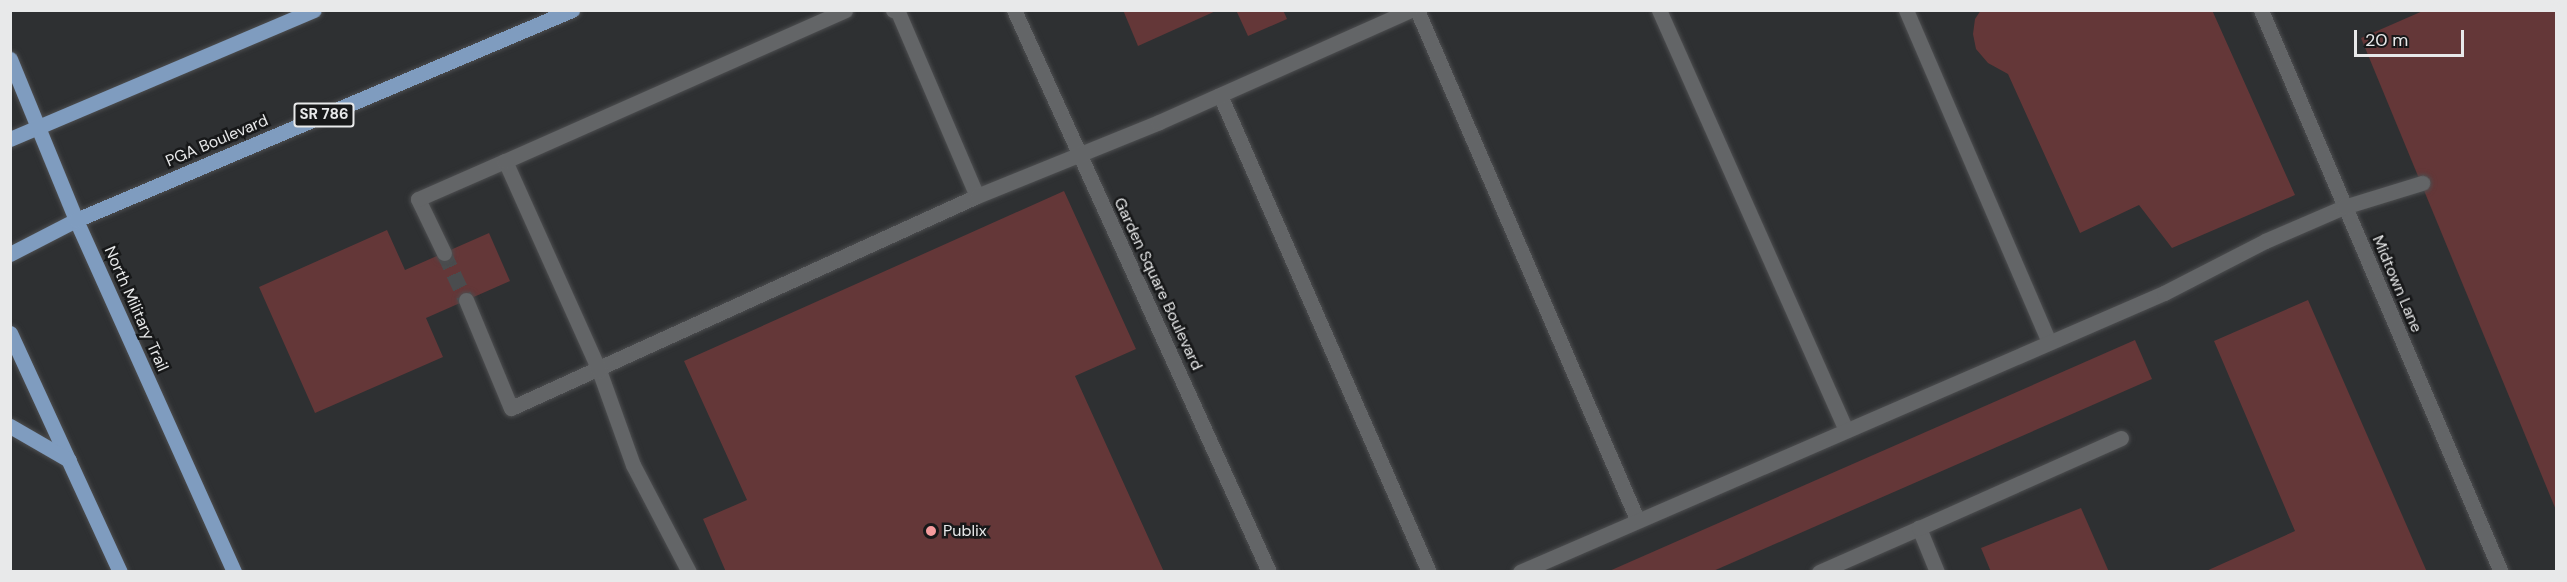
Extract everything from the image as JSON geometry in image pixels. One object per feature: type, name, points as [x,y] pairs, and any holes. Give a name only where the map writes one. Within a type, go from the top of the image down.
[{"type":"main road","points":[[10,140],[314,10]]},
{"type":"main road","name":"PGA Boulevard","points":[[10,254],[76,220],[572,10]]},
{"type":"main road","name":"North Military Trail","points":[[10,59],[76,220],[234,572]]},
{"type":"main road","points":[[10,333],[120,572]]},
{"type":"main road","points":[[10,426],[69,460]]},
{"type":"street","points":[[444,253],[418,199],[845,10]]},
{"type":"street","points":[[893,10],[898,12],[977,196]]},
{"type":"street","name":"Garden Square Boulevard","points":[[1014,10],[1269,572]]},
{"type":"street","points":[[466,300],[512,408],[977,196],[1220,95],[1410,10]]},
{"type":"street","points":[[1417,10],[1637,519]]},
{"type":"street","points":[[1659,10],[1845,430]]},
{"type":"street","points":[[1906,10],[2049,342]]},
{"type":"street","name":"Midtown Lane","points":[[2261,10],[2501,572]]},
{"type":"street","points":[[1220,95],[1430,572]]},
{"type":"street","points":[[505,161],[599,370],[633,465],[689,572]]},
{"type":"street","points":[[1520,572],[1637,519],[2164,293],[2265,241],[2344,207],[2422,183]]},
{"type":"street","points":[[1819,572],[2121,438]]},
{"type":"street","points":[[1919,528],[1937,572]]},
{"type":"building","points":[[1123,10],[1218,10],[1138,46]]},
{"type":"building","points":[[1236,10],[1283,10],[1287,19],[1248,36]]},
{"type":"building","points":[[1981,10],[2212,10],[2295,195],[2172,248],[2139,205],[2080,233],[2008,74],[1988,63],[1976,49],[1973,34],[1975,19]]},
{"type":"building","points":[[2425,10],[2556,10],[2556,510],[2361,38]]},
{"type":"building","points":[[1064,191],[1136,349],[1075,376],[1164,572],[726,572],[703,519],[747,500],[684,361]]},
{"type":"building","points":[[387,230],[405,270],[489,233],[510,281],[426,318],[443,357],[315,413],[259,287]]},
{"type":"building","points":[[2308,300],[2427,572],[2204,572],[2295,531],[2214,341]]},
{"type":"building","points":[[2135,340],[2152,379],[1711,572],[1607,572]]},
{"type":"building","points":[[2081,508],[2109,572],[1991,572],[1981,548]]},
{"type":"tunnel","points":[[444,253],[466,300]]},
{"type":"place","name":"Publix","points":[[931,531]]}]
